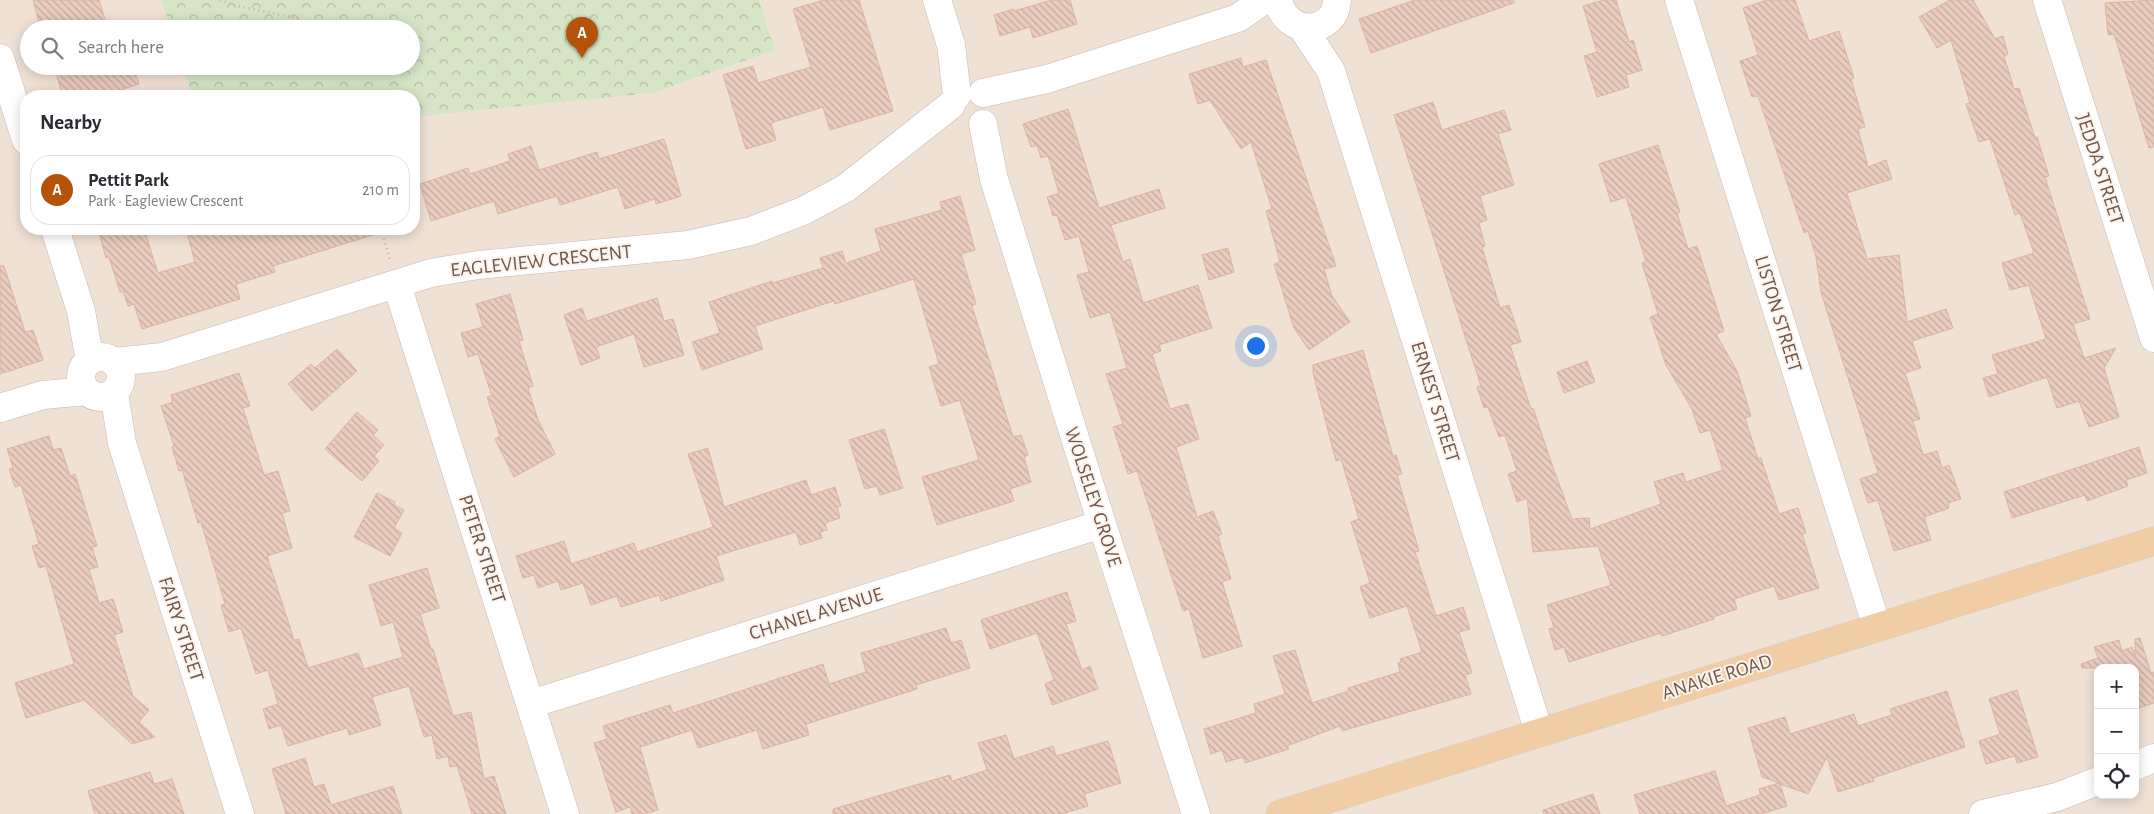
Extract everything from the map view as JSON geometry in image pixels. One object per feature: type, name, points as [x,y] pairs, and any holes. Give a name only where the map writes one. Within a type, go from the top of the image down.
[{"type":"main road","name":"ANAKIE ROAD","points":[[1280,814],[2154,541]]},
{"type":"street","name":"WOLSELEY GROVE","points":[[937,0],[1102,524],[1196,814]]},
{"type":"street","name":"EAGLEVIEW CRESCENT","points":[[1238,18],[1264,0]]},
{"type":"street","name":"LISTON STREET","points":[[1679,0],[1877,627]]},
{"type":"street","name":"JEDDA STREET","points":[[2047,0],[2154,338]]},
{"type":"street","name":"EAGLEVIEW CRESCENT","points":[[0,408],[431,274],[478,265],[688,245],[751,231],[803,211],[846,188],[906,142],[971,109],[1047,79],[1238,18],[1288,15],[1312,28],[1322,24],[1337,6]]},
{"type":"street","name":"ERNEST STREET","points":[[1331,71],[1337,6]]},
{"type":"street","name":"ERNEST STREET","points":[[1288,15],[1331,71],[1539,732]]},
{"type":"street","points":[[0,58],[20,121]]},
{"type":"street","name":"FAIRY STREET","points":[[56,235],[240,814]]},
{"type":"street","name":"PETER STREET","points":[[397,285],[565,814]]},
{"type":"street","name":"CHANEL AVENUE","points":[[531,704],[1102,524]]},
{"type":"street","points":[[2139,764],[2154,758]]},
{"type":"street","points":[[1983,814],[2060,806],[2094,784]]},
{"type":"path","points":[[220,0],[233,5],[300,19]]},
{"type":"path","points":[[383,235],[397,285]]},
{"type":"shaded area","points":[[0,0],[161,0],[168,20],[20,20],[20,75],[186,75],[190,90],[20,90],[20,235],[420,235],[420,116],[653,93],[775,50],[759,0],[2154,0],[2154,814],[0,814]]},
{"type":"green space","points":[[161,0],[759,0],[775,50],[653,93],[420,116],[420,90],[190,90],[186,75],[420,75],[420,20],[168,20]]},
{"type":"building","points":[[33,0],[99,0],[105,20],[39,20]]},
{"type":"building","points":[[824,0],[859,0],[893,111],[830,130],[823,107],[771,123],[776,140],[746,149],[723,75],[753,66],[758,83],[811,67],[793,9]]},
{"type":"building","points":[[1052,0],[1070,0],[1077,24],[1033,38],[1030,27],[1000,36],[994,15]]},
{"type":"building","points":[[1415,0],[1514,0],[1514,3],[1371,53],[1359,19]]},
{"type":"building","points":[[1604,0],[1616,0],[1629,42],[1633,40],[1642,70],[1626,75],[1629,87],[1597,97],[1584,56],[1597,52],[1583,6]]},
{"type":"building","points":[[1767,0],[1795,0],[1809,41],[1839,31],[1854,78],[1851,79],[1865,127],[1858,129],[1868,167],[1886,160],[1892,179],[1847,193],[1867,259],[1899,255],[1907,322],[1946,309],[1953,328],[1912,341],[1921,368],[1905,373],[1920,419],[1913,421],[1923,455],[1937,451],[1942,468],[1949,465],[1961,499],[1948,503],[1949,508],[1924,517],[1931,540],[1894,551],[1878,500],[1868,503],[1860,479],[1878,473],[1821,292],[1816,257],[1808,231],[1804,233],[1758,96],[1752,97],[1740,61],[1758,55],[1743,8]]},
{"type":"building","points":[[1950,0],[1973,0],[1995,39],[2003,36],[2008,54],[2004,56],[2014,89],[2019,88],[2035,138],[2037,137],[2049,176],[2045,177],[2090,319],[2073,324],[2084,358],[2116,348],[2104,368],[2119,417],[2089,427],[2079,401],[2057,408],[2047,377],[1989,397],[1983,378],[1998,374],[1992,355],[2046,339],[2029,285],[2010,290],[2002,263],[2034,253],[2020,213],[2015,215],[1990,139],[1979,142],[1966,104],[1970,103],[1951,40],[1937,48],[1919,17]]},
{"type":"building","points":[[2154,0],[2154,147],[2149,148],[2114,34],[2108,35],[2105,3]]},
{"type":"building","points":[[1241,58],[1243,67],[1266,60],[1336,266],[1324,269],[1332,296],[1350,322],[1309,350],[1294,328],[1274,264],[1280,262],[1266,211],[1272,209],[1251,142],[1241,149],[1210,100],[1198,104],[1189,74]]},
{"type":"building","points":[[57,75],[136,75],[139,84],[120,90],[61,90]]},
{"type":"building","points":[[1433,102],[1442,130],[1504,110],[1511,130],[1498,134],[1514,185],[1480,196],[1487,220],[1479,223],[1485,246],[1482,247],[1500,308],[1509,305],[1521,342],[1510,345],[1531,409],[1533,408],[1572,519],[1589,518],[1590,529],[1661,504],[1654,482],[1683,473],[1686,482],[1723,470],[1710,430],[1700,433],[1692,409],[1666,365],[1650,317],[1658,314],[1642,263],[1646,262],[1626,197],[1611,202],[1599,164],[1658,145],[1680,212],[1677,213],[1688,249],[1697,246],[1724,331],[1716,334],[1737,371],[1751,416],[1745,418],[1758,459],[1761,458],[1779,514],[1798,508],[1806,533],[1802,534],[1819,588],[1779,600],[1774,586],[1734,599],[1737,609],[1713,617],[1714,619],[1662,636],[1661,633],[1569,662],[1564,647],[1555,650],[1549,629],[1554,628],[1547,605],[1611,585],[1598,546],[1533,552],[1527,498],[1517,502],[1508,474],[1517,471],[1505,435],[1499,437],[1488,407],[1484,408],[1477,387],[1481,386],[1394,115]]},
{"type":"building","points":[[1068,109],[1099,208],[1159,189],[1165,208],[1111,225],[1123,262],[1130,259],[1143,303],[1198,285],[1212,328],[1159,345],[1161,351],[1152,354],[1170,409],[1188,404],[1199,439],[1176,447],[1197,517],[1213,511],[1222,534],[1218,536],[1231,579],[1222,582],[1242,646],[1203,658],[1189,609],[1183,611],[1137,471],[1128,474],[1113,427],[1123,424],[1106,374],[1127,368],[1110,312],[1090,318],[1077,275],[1089,272],[1079,236],[1065,240],[1057,215],[1053,216],[1047,197],[1059,193],[1048,156],[1041,158],[1037,145],[1031,147],[1023,124]]},
{"type":"building","points":[[664,139],[681,196],[656,204],[655,199],[625,209],[618,187],[560,205],[557,196],[498,214],[494,201],[431,221],[420,184],[468,168],[470,174],[510,161],[508,154],[531,146],[539,170],[597,152],[599,159]]},
{"type":"building","points":[[960,196],[975,250],[961,254],[976,304],[972,306],[1013,437],[1021,435],[1028,455],[1024,457],[1031,482],[1010,489],[1014,501],[937,525],[922,477],[979,460],[960,400],[941,406],[929,367],[939,364],[914,279],[835,304],[834,301],[755,326],[763,349],[702,370],[692,342],[720,333],[709,302],[772,281],[773,283],[823,268],[820,258],[842,251],[846,263],[881,251],[875,229],[942,210],[940,202]]},
{"type":"building","points":[[100,235],[146,235],[158,273],[195,262],[188,235],[373,235],[273,266],[275,272],[236,284],[240,299],[142,329],[134,304],[128,306],[123,291],[120,292],[109,257],[106,258]]},
{"type":"building","points":[[1228,248],[1234,272],[1209,280],[1202,255]]},
{"type":"building","points":[[0,266],[4,266],[25,332],[33,330],[43,360],[0,374]]},
{"type":"building","points":[[510,294],[523,340],[519,341],[533,386],[528,388],[538,420],[555,454],[514,477],[495,439],[500,436],[487,397],[492,396],[478,354],[468,357],[461,333],[483,327],[476,304]]},
{"type":"building","points":[[657,298],[664,321],[673,319],[684,355],[644,367],[634,334],[596,347],[600,358],[581,365],[564,315],[582,308],[587,321]]},
{"type":"building","points":[[337,349],[357,371],[312,411],[288,384],[311,364],[315,368]]},
{"type":"building","points":[[1363,350],[1393,456],[1396,455],[1402,474],[1397,475],[1419,551],[1415,552],[1436,616],[1463,607],[1470,629],[1459,632],[1472,673],[1465,675],[1471,694],[1342,731],[1340,726],[1287,746],[1289,749],[1245,763],[1243,757],[1226,762],[1222,750],[1211,754],[1204,729],[1256,713],[1254,704],[1285,694],[1273,656],[1295,650],[1312,703],[1349,691],[1348,688],[1400,672],[1398,663],[1401,662],[1400,659],[1422,652],[1407,606],[1370,618],[1360,587],[1370,583],[1351,522],[1359,519],[1341,459],[1336,461],[1313,373],[1313,365]]},
{"type":"building","points":[[1587,361],[1595,382],[1564,393],[1557,372]]},
{"type":"building","points":[[239,373],[250,406],[243,408],[264,475],[278,471],[290,511],[282,513],[292,548],[267,556],[294,640],[299,639],[308,668],[358,653],[364,669],[403,657],[393,622],[381,626],[369,585],[427,568],[439,608],[420,614],[431,649],[433,649],[453,716],[471,712],[484,779],[494,776],[506,814],[472,814],[457,766],[450,767],[448,756],[437,759],[432,735],[424,737],[409,686],[372,697],[381,725],[349,735],[347,728],[288,746],[281,725],[269,729],[263,709],[278,704],[268,670],[256,674],[241,628],[229,632],[221,605],[225,604],[201,522],[198,523],[182,470],[179,471],[172,447],[174,446],[161,406],[173,402],[171,395]]},
{"type":"building","points":[[357,412],[378,430],[373,435],[384,445],[374,456],[379,461],[362,481],[325,449]]},
{"type":"building","points":[[884,429],[903,488],[880,495],[877,486],[865,489],[849,440]]},
{"type":"building","points":[[49,436],[53,450],[61,448],[70,476],[75,474],[97,546],[92,547],[98,567],[89,569],[99,603],[113,599],[123,632],[114,635],[133,696],[149,710],[139,722],[155,737],[132,744],[84,700],[26,718],[15,683],[74,664],[46,566],[39,568],[32,546],[39,544],[21,485],[15,487],[9,469],[13,468],[7,449]]},
{"type":"building","points":[[2139,447],[2147,473],[2126,480],[2128,486],[2087,501],[2085,495],[2012,518],[2004,492]]},
{"type":"building","points":[[708,448],[724,507],[806,480],[811,495],[835,487],[841,506],[837,507],[840,518],[825,523],[827,530],[820,532],[822,538],[800,545],[796,532],[716,556],[724,580],[661,601],[659,595],[621,607],[617,596],[591,605],[583,583],[561,590],[558,581],[538,588],[534,575],[523,578],[516,556],[564,541],[571,564],[634,543],[637,552],[713,527],[688,454]]},
{"type":"building","points":[[377,493],[395,502],[394,505],[404,510],[394,528],[402,533],[390,556],[354,537]]},
{"type":"building","points":[[1067,592],[1076,621],[1066,624],[1082,670],[1090,666],[1098,689],[1052,705],[1045,684],[1054,680],[1037,633],[990,649],[981,620]]},
{"type":"building","points":[[946,628],[951,643],[961,640],[970,668],[916,685],[917,689],[806,724],[809,735],[763,749],[757,730],[698,748],[692,730],[640,747],[658,810],[644,814],[632,814],[630,807],[616,812],[594,743],[607,739],[603,726],[670,705],[673,713],[823,664],[829,684],[866,672],[861,653]]},
{"type":"building","points":[[2140,638],[2151,673],[2154,672],[2154,703],[2139,708],[2139,664],[2094,664],[2094,668],[2082,668],[2081,664],[2098,658],[2094,647],[2119,640],[2122,651],[2132,647],[2135,657],[2135,639]]},
{"type":"building","points":[[2017,690],[2038,757],[2017,763],[2015,756],[1986,764],[1979,741],[2000,734],[1989,699]]},
{"type":"building","points":[[1947,691],[1965,747],[1873,778],[1874,781],[1838,792],[1827,757],[1808,794],[1780,784],[1787,806],[1761,814],[1640,814],[1634,795],[1715,771],[1726,806],[1760,795],[1759,789],[1779,783],[1762,777],[1748,728],[1785,717],[1790,734],[1854,714],[1858,726],[1892,715],[1890,709]]},
{"type":"building","points":[[1006,735],[1014,759],[1053,746],[1056,756],[1108,741],[1121,783],[1084,794],[1088,806],[1061,814],[833,814],[833,809],[950,775],[952,781],[987,770],[978,743]]},
{"type":"building","points":[[305,758],[314,787],[324,784],[331,805],[393,786],[402,814],[286,814],[272,769]]},
{"type":"building","points":[[150,772],[154,784],[172,779],[184,814],[95,814],[88,791]]},
{"type":"building","points":[[1593,794],[1600,814],[1544,814],[1543,810]]},
{"type":"place","name":"Pettit Park","points":[[582,58]]}]
